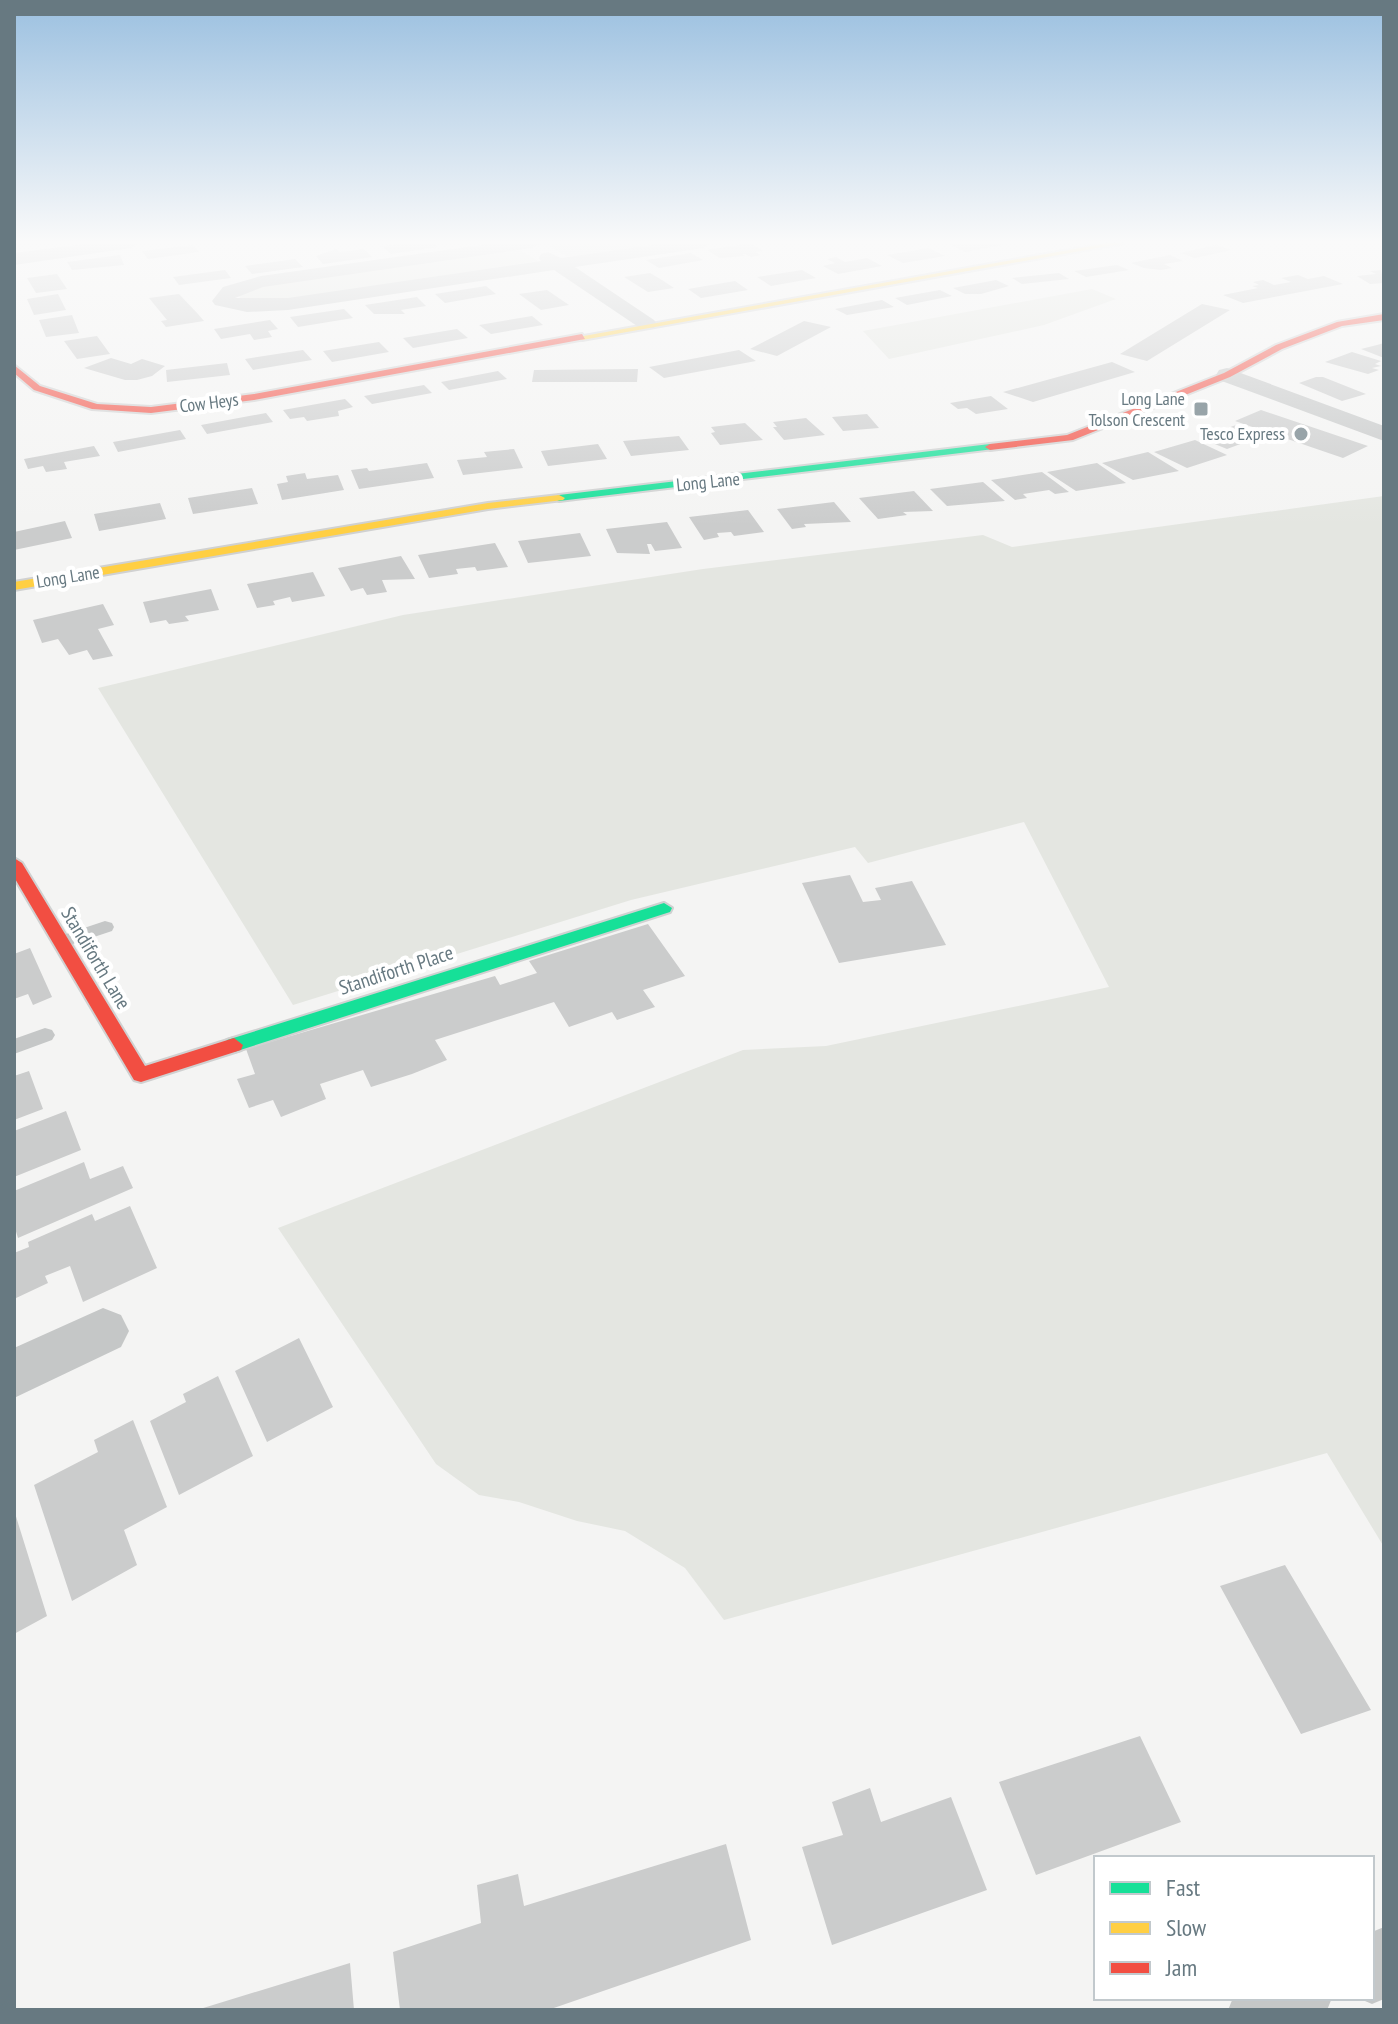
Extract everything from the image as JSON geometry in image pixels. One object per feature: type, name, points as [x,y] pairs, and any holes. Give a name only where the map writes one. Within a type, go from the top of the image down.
[{"type":"street","name":"Cow Heys","points":[[14,368],[37,388],[96,407],[151,410],[254,397],[575,337]]},
{"type":"street","name":"Long Lane","points":[[14,586],[488,506],[1069,438],[1227,375],[1279,347],[1304,337]]},
{"type":"street","points":[[1227,375],[1384,434]]},
{"type":"street","name":"Standiforth Lane","points":[[14,863],[141,1075]]},
{"type":"street","name":"Standiforth Place","points":[[141,1075],[664,908]]},
{"type":"street","points":[[14,1374],[103,1331]]},
{"type":"street","points":[[1265,2010],[1291,2000]]},
{"type":"lane","points":[[61,942],[105,927]]},
{"type":"lane","points":[[14,1047],[45,1035]]},
{"type":"shaded area","points":[[869,337],[987,337],[889,359]]},
{"type":"shaded area","points":[[1384,496],[1384,1547],[1327,1453],[724,1620],[685,1568],[625,1531],[577,1521],[519,1502],[479,1495],[436,1464],[278,1228],[743,1050],[826,1046],[1109,987],[1024,822],[868,863],[855,847],[631,900],[293,1005],[98,688],[403,615],[703,569],[983,535],[1012,547]]},
{"type":"building","points":[[98,337],[110,354],[77,359],[64,341]]},
{"type":"building","points":[[467,337],[468,338],[413,348],[403,338]]},
{"type":"building","points":[[772,337],[812,337],[777,356],[750,349]]},
{"type":"building","points":[[1147,337],[1185,337],[1147,361],[1120,354]]},
{"type":"building","points":[[379,342],[389,352],[332,362],[323,351]]},
{"type":"building","points":[[1384,343],[1384,358],[1361,349],[1377,345]]},
{"type":"building","points":[[303,350],[312,360],[253,370],[245,359]]},
{"type":"building","points":[[739,350],[756,361],[664,378],[649,367]]},
{"type":"building","points":[[1352,352],[1381,361],[1375,364],[1381,366],[1372,368],[1379,370],[1368,374],[1325,362]]},
{"type":"building","points":[[111,358],[131,364],[142,359],[165,366],[152,376],[137,380],[125,380],[84,368]]},
{"type":"building","points":[[1112,362],[1135,372],[1033,402],[1003,392]]},
{"type":"building","points":[[227,363],[230,375],[167,382],[166,370]]},
{"type":"building","points":[[638,369],[637,382],[532,382],[534,370]]},
{"type":"building","points":[[498,371],[507,379],[449,390],[441,382]]},
{"type":"building","points":[[1316,377],[1366,394],[1342,401],[1299,383]]},
{"type":"building","points":[[424,385],[432,393],[372,404],[364,396]]},
{"type":"building","points":[[991,396],[1008,409],[976,414],[967,408],[958,409],[950,403]]},
{"type":"building","points":[[345,399],[353,407],[338,411],[339,416],[307,421],[304,417],[290,419],[283,410]]},
{"type":"building","name":"Tesco Express","points":[[1261,410],[1368,446],[1343,458],[1235,421]]},
{"type":"building","points":[[266,413],[273,422],[207,434],[201,425]]},
{"type":"building","points":[[867,414],[879,428],[843,431],[832,417]]},
{"type":"building","points":[[806,418],[825,435],[784,440],[773,427],[777,427],[773,422]]},
{"type":"building","points":[[745,423],[763,440],[720,445],[711,433],[715,432],[711,427]]},
{"type":"building","points":[[1236,425],[1262,436],[1227,449],[1200,438]]},
{"type":"building","points":[[180,430],[186,439],[118,452],[113,442]]},
{"type":"building","points":[[679,436],[689,450],[631,456],[623,441]]},
{"type":"building","points":[[1195,440],[1227,455],[1187,468],[1154,452]]},
{"type":"building","points":[[598,444],[607,459],[548,466],[541,451]]},
{"type":"building","points":[[94,446],[100,456],[64,462],[67,469],[46,472],[43,466],[28,469],[24,459]]},
{"type":"building","points":[[514,449],[523,468],[463,475],[457,460],[487,457],[484,452]]},
{"type":"building","points":[[1148,452],[1179,471],[1133,480],[1102,463]]},
{"type":"building","points":[[427,463],[434,478],[359,489],[351,470],[367,468],[369,471]]},
{"type":"building","points":[[1097,463],[1126,483],[1076,491],[1047,472]]},
{"type":"building","points":[[1042,472],[1069,492],[1055,494],[1049,490],[1023,494],[1027,498],[1015,500],[991,480]]},
{"type":"building","points":[[305,473],[307,479],[338,475],[344,490],[282,500],[277,484],[288,482],[286,476]]},
{"type":"building","points":[[983,482],[1005,501],[947,506],[930,489]]},
{"type":"building","points":[[252,488],[258,504],[193,514],[188,498]]},
{"type":"building","points":[[914,491],[933,511],[903,512],[907,515],[878,519],[859,498]]},
{"type":"building","points":[[834,502],[851,522],[804,524],[806,527],[792,529],[777,509]]},
{"type":"building","points":[[160,503],[166,519],[99,531],[94,514]]},
{"type":"building","points":[[748,510],[764,532],[734,536],[731,532],[717,533],[719,537],[704,540],[689,517]]},
{"type":"building","points":[[65,521],[72,538],[14,550],[14,532]]},
{"type":"building","points":[[667,522],[682,548],[655,551],[651,544],[647,544],[650,554],[617,553],[606,529]]},
{"type":"building","points":[[580,533],[591,556],[528,563],[518,541]]},
{"type":"building","points":[[495,543],[508,567],[477,571],[475,567],[456,569],[458,574],[429,578],[418,555]]},
{"type":"building","points":[[401,556],[415,579],[382,580],[387,592],[367,595],[363,588],[351,591],[338,568]]},
{"type":"building","points":[[313,572],[325,596],[292,602],[290,597],[273,601],[275,605],[257,608],[247,584]]},
{"type":"building","points":[[211,589],[219,610],[185,616],[189,621],[150,623],[143,602]]},
{"type":"building","points":[[103,604],[114,625],[98,629],[113,656],[93,660],[87,650],[69,655],[58,639],[42,643],[33,620]]},
{"type":"building","points":[[850,875],[863,902],[881,900],[875,888],[912,881],[946,945],[839,963],[802,883]]},
{"type":"building","points":[[648,924],[685,976],[643,990],[655,1007],[617,1020],[612,1012],[569,1027],[554,1002],[435,1040],[447,1060],[412,1074],[371,1087],[363,1070],[320,1084],[326,1099],[281,1117],[273,1100],[249,1108],[237,1079],[255,1074],[246,1049],[495,976],[500,985],[537,973],[529,961]]},
{"type":"building","points":[[30,948],[52,997],[33,1005],[28,994],[14,999],[14,954]]},
{"type":"building","points":[[29,1071],[43,1109],[14,1120],[14,1076]]},
{"type":"building","points":[[66,1111],[81,1150],[14,1177],[14,1131]]},
{"type":"building","points":[[84,1162],[90,1179],[123,1166],[133,1188],[18,1238],[14,1225],[14,1191]]},
{"type":"building","points":[[130,1206],[157,1268],[83,1302],[70,1266],[45,1276],[48,1283],[14,1299],[14,1253],[29,1247],[28,1242],[92,1214],[95,1221]]},
{"type":"building","points":[[299,1338],[333,1407],[267,1442],[235,1371]]},
{"type":"building","points":[[218,1376],[253,1456],[179,1495],[150,1421],[186,1402],[183,1394]]},
{"type":"building","points":[[133,1420],[167,1507],[124,1530],[137,1565],[72,1601],[34,1485],[98,1452],[94,1440]]},
{"type":"building","points":[[14,1510],[47,1616],[14,1634]]},
{"type":"building","points":[[1285,1565],[1371,1710],[1301,1734],[1220,1586]]},
{"type":"building","points":[[1140,1736],[1181,1822],[1036,1875],[999,1782]]},
{"type":"building","points":[[870,1788],[881,1822],[951,1797],[987,1890],[832,1945],[802,1847],[843,1835],[832,1802]]},
{"type":"building","points":[[726,1844],[751,1940],[548,2010],[400,2010],[393,1952],[481,1923],[477,1885],[518,1874],[524,1906]]},
{"type":"building","points":[[350,1963],[354,2010],[200,2010],[200,2009]]},
{"type":"traffic: fast","points":[[559,498],[990,447]]},
{"type":"traffic: fast","points":[[234,1045],[664,908]]},
{"type":"traffic: slow","points":[[14,586],[488,506],[559,498]]},
{"type":"traffic: jam","points":[[14,368],[37,388],[96,407],[151,410],[254,397],[580,337]]},
{"type":"traffic: jam","points":[[990,447],[1069,438],[1227,375],[1279,347],[1304,337]]},
{"type":"traffic: jam","points":[[14,863],[141,1075],[234,1045]]},
{"type":"place","name":"Long Lane Tolson Crescent","points":[[1201,409]]},
{"type":"place","name":"Tesco Express","points":[[1301,434]]}]
